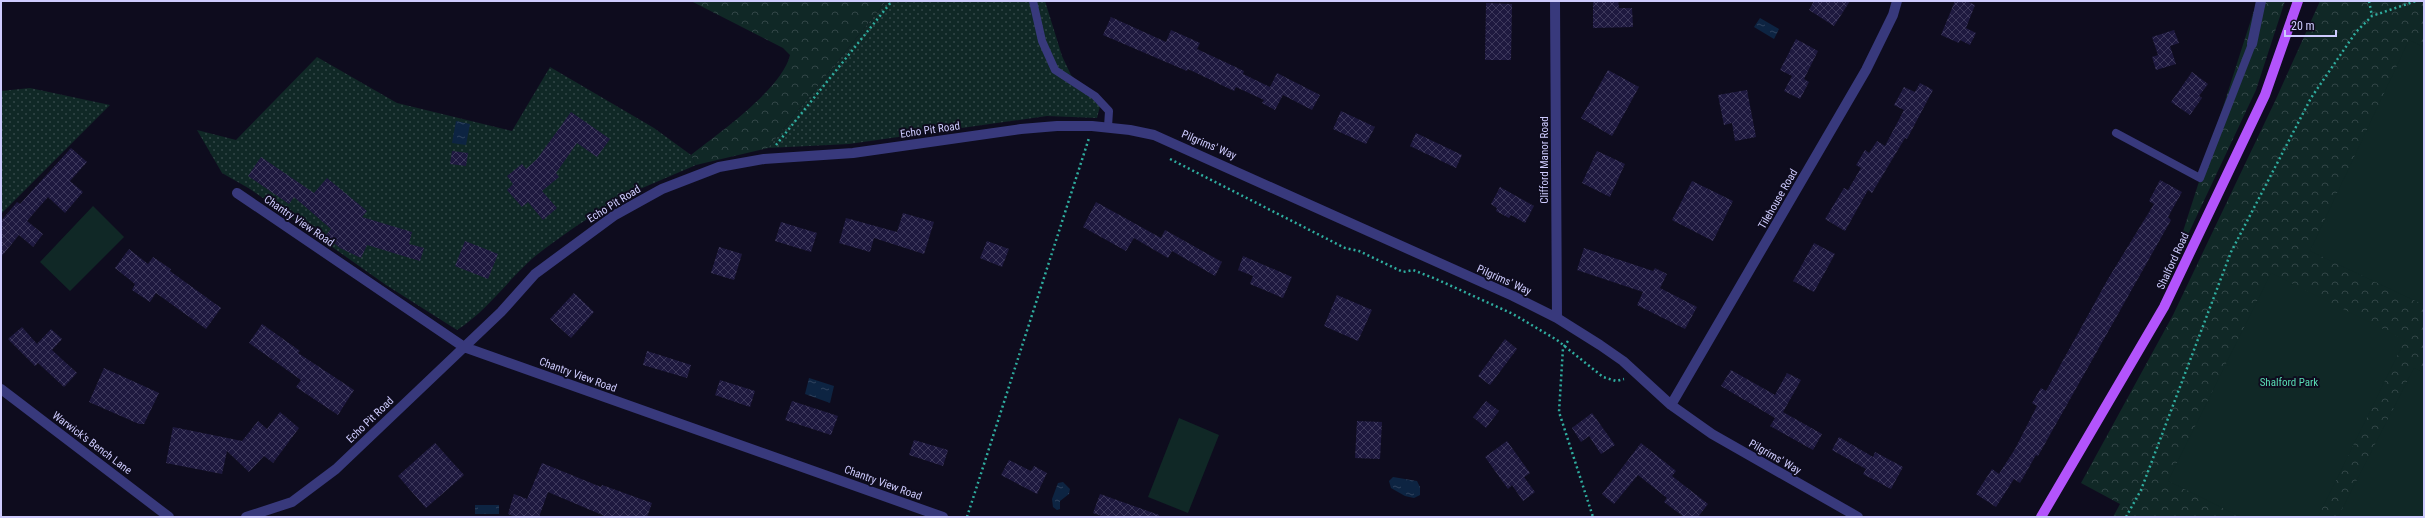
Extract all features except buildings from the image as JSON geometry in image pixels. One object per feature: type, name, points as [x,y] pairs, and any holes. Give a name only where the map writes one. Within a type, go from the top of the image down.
[{"type":"main road","name":"Shalford Road","points":[[2041,517],[2164,307],[2265,95],[2298,1]]},
{"type":"street","name":"Clifford Manor Road","points":[[1555,1],[1557,318]]},
{"type":"street","name":"Tilehouse Road","points":[[1671,405],[1866,70],[1893,15],[1897,1]]},
{"type":"street","points":[[2252,44],[2261,1]]},
{"type":"street","name":"Echo Pit Road","points":[[246,517],[292,502],[336,468],[500,312],[535,274],[615,215],[662,189],[719,167],[764,159],[853,152],[1028,128],[1108,127]]},
{"type":"street","name":"Pilgrims' Way","points":[[1108,127],[1154,135],[1174,143],[1513,296],[1557,318],[1623,361],[1671,405],[1712,434],[1858,517]]},
{"type":"street","name":"Chantry View Road","points":[[237,193],[464,347],[943,517]]},
{"type":"street","name":"Warwick's Bench Lane","points":[[1,389],[169,517]]},
{"type":"lane","points":[[1033,1],[1042,41],[1055,70],[1095,96],[1109,111],[1108,127]]},
{"type":"lane","points":[[2116,133],[2200,178],[2252,44]]},
{"type":"path","points":[[764,159],[892,1]]},
{"type":"path","points":[[2368,1],[2372,16]]},
{"type":"path","points":[[2126,517],[2141,490],[2231,252],[2311,98],[2356,32],[2372,16],[2416,1]]},
{"type":"path","points":[[967,517],[1092,126]]},
{"type":"path","points":[[1164,156],[1345,248],[1359,251],[1403,272],[1413,270],[1436,279],[1513,314],[1543,330],[1603,377],[1616,381],[1626,378],[1628,380]]},
{"type":"path","points":[[1576,330],[1564,346],[1559,412],[1593,517]]},
{"type":"green space","points":[[691,1],[886,1],[768,148],[696,165],[691,155],[733,123],[763,96],[785,68],[790,55],[783,48]]},
{"type":"green space","points":[[886,1],[1045,1],[1062,56],[1071,75],[1100,106],[1097,118],[1047,116],[849,144],[768,148]]},
{"type":"green space","points":[[2257,1],[2285,1],[2256,90],[2169,275]]},
{"type":"green space","name":"Shalford Park","points":[[2320,1],[2424,1],[2424,517],[2113,517],[2120,504],[2081,483],[2173,315],[2276,99]]},
{"type":"green space","points":[[2409,40],[2424,47],[2424,305],[2310,251]]},
{"type":"green space","points":[[317,57],[397,103],[512,131],[550,67],[654,128],[691,155],[696,165],[612,201],[533,258],[478,314],[457,330],[386,285],[250,189],[222,173],[197,130],[236,140]]},
{"type":"green space","points":[[30,88],[110,105],[1,214],[1,91]]},
{"type":"green space","points":[[93,206],[124,237],[70,291],[40,262]]},
{"type":"green space","points":[[2271,273],[2405,340],[2318,517],[2241,517],[2168,481]]},
{"type":"green space","points":[[2414,368],[2424,373],[2424,517],[2338,517]]},
{"type":"green space","points":[[1179,418],[1219,435],[1188,513],[1148,497]]},
{"type":"water","points":[[1760,18],[1779,29],[1774,39],[1754,27]]},
{"type":"water","points":[[456,121],[470,124],[466,145],[452,143]]},
{"type":"water","points":[[809,378],[834,386],[830,403],[805,394]]},
{"type":"water","points":[[1393,477],[1417,481],[1420,487],[1420,495],[1414,498],[1405,496],[1391,488],[1389,481]]},
{"type":"water","points":[[1063,482],[1070,489],[1069,494],[1060,501],[1060,509],[1057,510],[1053,507],[1052,499],[1058,483]]},
{"type":"water","points":[[475,505],[499,505],[499,514],[475,514]]}]
